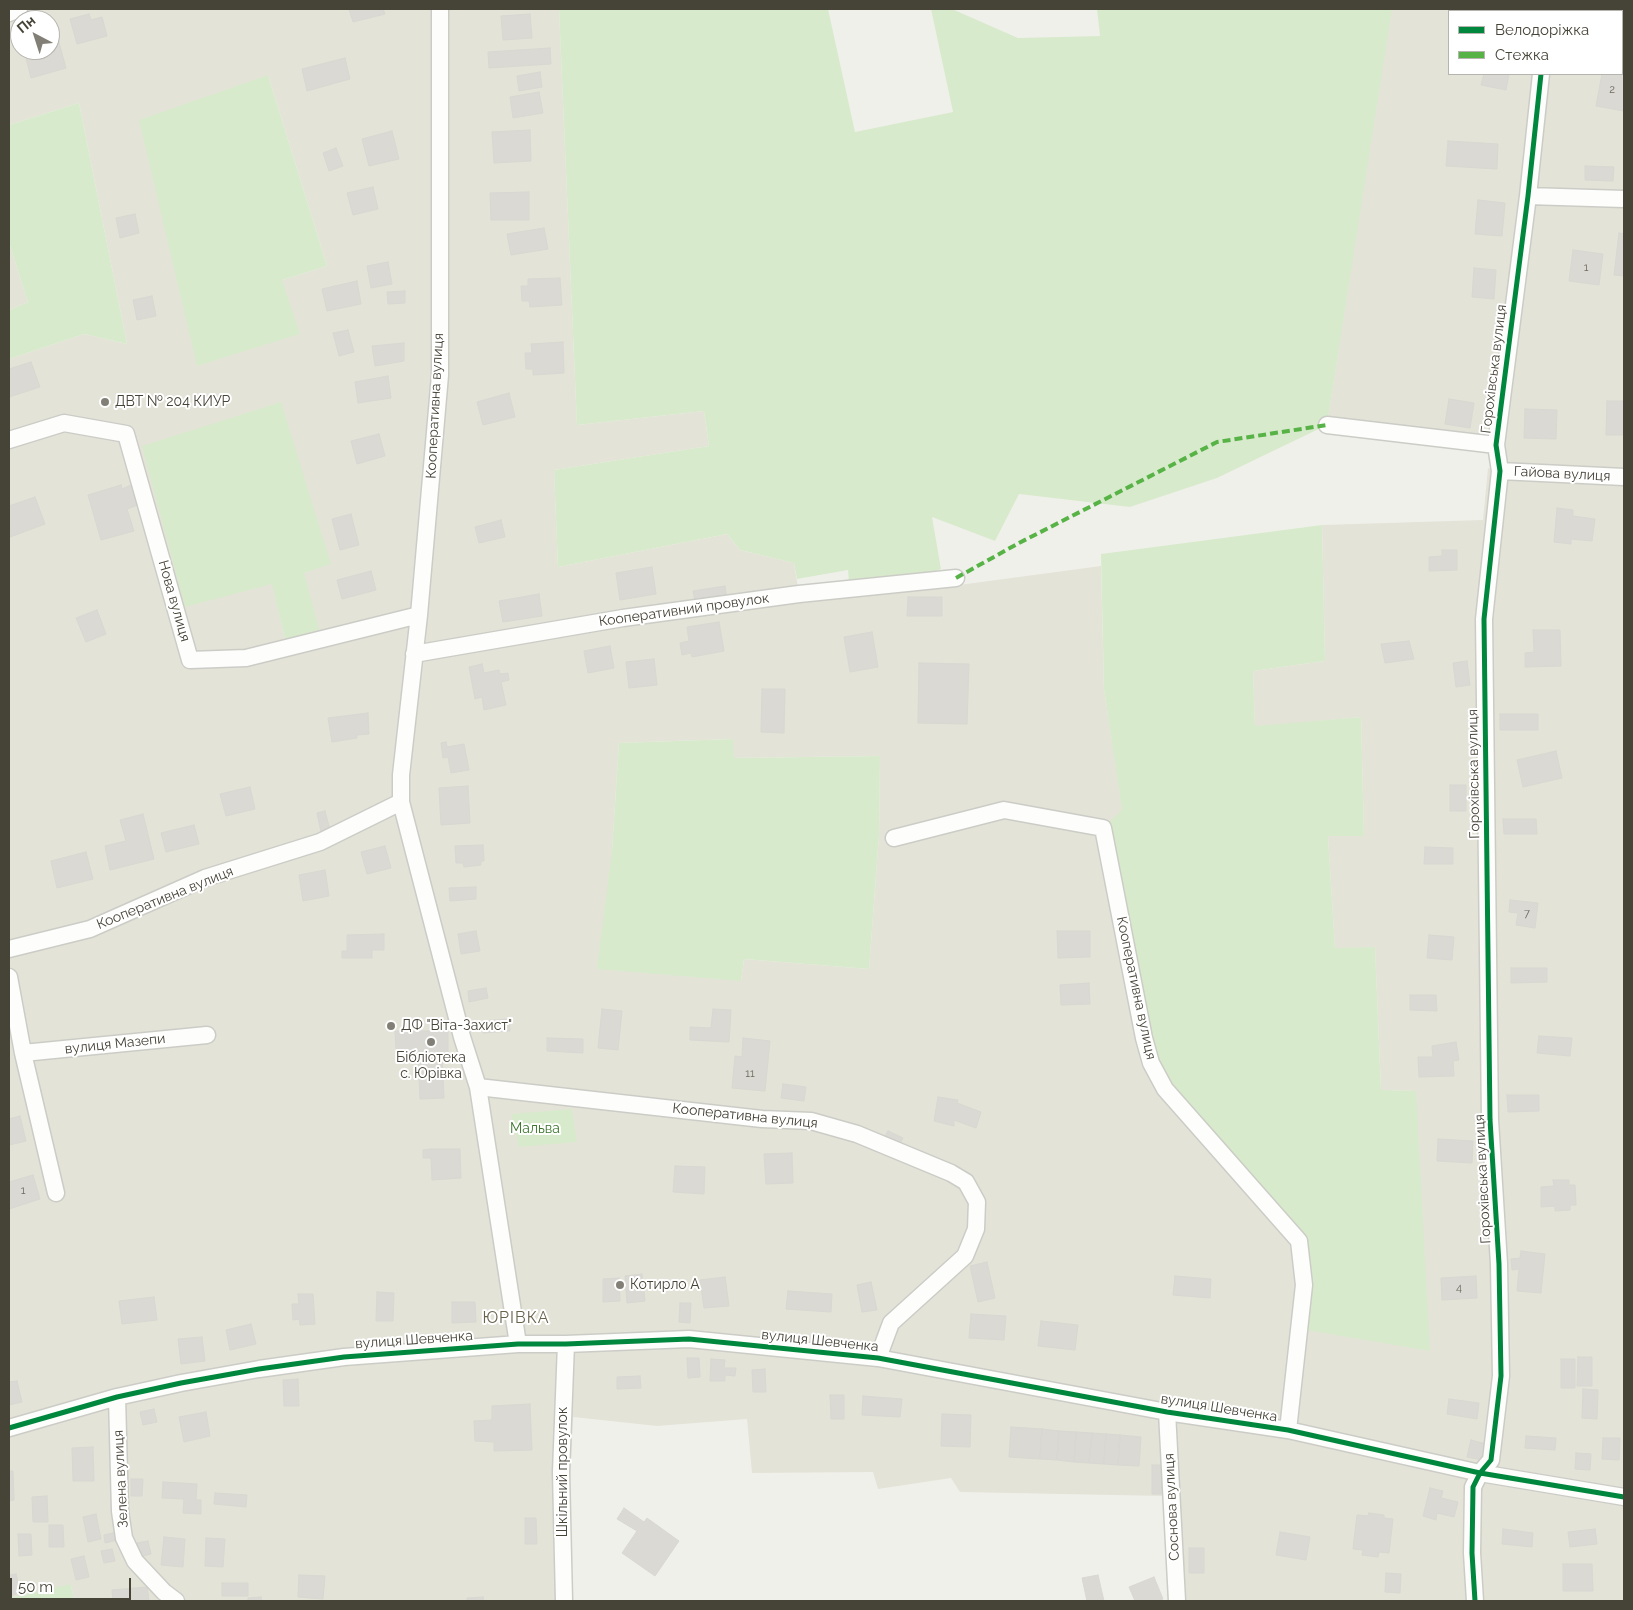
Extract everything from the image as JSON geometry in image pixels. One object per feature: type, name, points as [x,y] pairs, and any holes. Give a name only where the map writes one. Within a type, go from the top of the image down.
[{"type":"street","points":[[9,14],[20,9]]},
{"type":"street","name":"Кооперативна вулиця","points":[[440,9],[440,375],[401,802],[462,1037],[478,1087],[518,1344]]},
{"type":"street","name":"Горохівська вулиця","points":[[1475,1601],[1472,1553],[1473,1487],[1480,1473],[1491,1460],[1501,1376],[1499,1264],[1490,1120],[1484,620],[1500,471],[1496,445],[1528,196],[1541,75]]},
{"type":"street","points":[[1528,196],[1624,199]]},
{"type":"street","name":"Нова вулиця","points":[[9,440],[64,423],[126,434],[190,660],[246,658],[419,615]]},
{"type":"street","points":[[1327,425],[1496,445]]},
{"type":"street","name":"Гайова вулиця","points":[[1500,471],[1624,477]]},
{"type":"street","name":"Кооперативний провулок","points":[[414,654],[623,618],[799,594],[956,578]]},
{"type":"street","name":"Кооперативна вулиця","points":[[9,949],[90,928],[205,878],[320,842],[401,802]]},
{"type":"street","name":"Кооперативна вулиця","points":[[894,838],[1004,810],[1103,828],[1144,1038],[1151,1063],[1166,1089],[1299,1240],[1304,1285],[1288,1430]]},
{"type":"street","points":[[9,977],[23,1053],[56,1193]]},
{"type":"street","name":"вулиця Мазепи","points":[[23,1053],[207,1035]]},
{"type":"street","name":"Кооперативна вулиця","points":[[478,1087],[752,1118],[811,1121],[858,1134],[951,1173],[966,1182],[977,1202],[976,1229],[965,1256],[891,1323],[878,1358]]},
{"type":"street","name":"вулиця Шевченка","points":[[9,1428],[117,1397],[259,1369],[344,1357],[518,1344],[689,1339],[878,1358],[1166,1412],[1288,1430],[1480,1473],[1624,1497]]},
{"type":"street","name":"Шкільний провулок","points":[[564,1601],[561,1472],[566,1344]]},
{"type":"street","name":"Зелена вулиця","points":[[117,1397],[120,1512],[124,1538],[135,1562],[164,1592],[176,1601]]},
{"type":"street","name":"Соснова вулиця","points":[[1166,1412],[1177,1601]]},
{"type":"shaded area","points":[[9,9],[559,9],[577,425],[704,411],[709,446],[554,470],[558,567],[727,534],[740,550],[794,563],[799,594],[959,585],[1101,566],[1104,689],[1166,1089],[1415,1091],[1381,1090],[1375,947],[1335,949],[1328,836],[1364,836],[1361,717],[1255,727],[1253,671],[1325,661],[1322,525],[1483,520],[1488,468],[1499,471],[1495,445],[1327,425],[1390,9],[1624,9],[1624,1601],[1182,1601],[1165,1496],[960,1492],[951,1478],[878,1489],[873,1472],[752,1473],[747,1419],[657,1426],[573,1417],[565,1601],[74,1601],[71,1585],[9,1598],[9,359],[84,334],[127,344],[79,103],[9,125]],"holes":[[[268,75],[327,266],[282,280]],[[331,563],[304,573],[285,639],[273,584]],[[732,739],[733,758],[880,756],[879,835],[869,969],[744,959],[741,981],[612,850],[619,743]]]},
{"type":"shaded area","points":[[9,243],[28,302],[9,310]]},
{"type":"green space","points":[[559,9],[828,9],[855,132],[953,112],[931,9],[952,9],[1018,38],[1100,36],[1097,9],[1392,9],[1327,425],[1217,478],[1130,507],[1019,494],[995,541],[932,517],[941,569],[923,576],[849,582],[848,570],[797,579],[794,563],[740,550],[727,534],[558,567],[554,470],[709,446],[704,411],[577,425]]},
{"type":"green space","points":[[268,75],[327,266],[282,280],[300,334],[197,366],[139,120]]},
{"type":"green space","points":[[79,103],[127,344],[84,334],[9,359],[9,310],[28,302],[9,243],[9,125]]},
{"type":"green space","points":[[281,402],[331,564],[304,573],[320,632],[285,639],[272,584],[185,607],[142,446]]},
{"type":"green space","points":[[1322,525],[1325,661],[1253,671],[1255,726],[1361,717],[1364,836],[1328,836],[1335,948],[1375,947],[1381,1090],[1416,1091],[1430,1351],[1300,1329],[1299,1241],[1151,1063],[1103,828],[1122,810],[1104,689],[1101,554]]},
{"type":"green space","points":[[733,739],[734,758],[880,756],[879,835],[869,969],[744,959],[741,981],[597,969],[612,850],[619,743]]},
{"type":"green space","name":"Мальва","points":[[572,1109],[577,1142],[519,1147],[511,1114]]},
{"type":"green space","points":[[71,1584],[74,1601],[9,1601],[9,1598]]},
{"type":"building","points":[[349,9],[383,9],[385,14],[353,22]]},
{"type":"building","points":[[89,14],[91,20],[102,17],[107,36],[77,44],[70,19]]},
{"type":"building","points":[[530,14],[532,38],[503,40],[501,16]]},
{"type":"building","points":[[60,46],[66,68],[31,78],[26,60],[60,60]]},
{"type":"building","points":[[550,48],[551,64],[489,68],[488,52]]},
{"type":"building","points":[[345,58],[350,79],[307,91],[302,69]]},
{"type":"building","points":[[1624,70],[1624,111],[1596,106],[1602,75],[1623,75]]},
{"type":"building","points":[[540,72],[542,87],[519,91],[517,76]]},
{"type":"building","points":[[1484,75],[1509,75],[1506,90],[1481,85]]},
{"type":"building","points":[[539,92],[543,113],[513,118],[510,97]]},
{"type":"building","points":[[530,130],[531,161],[494,163],[492,132]]},
{"type":"building","points":[[392,131],[399,159],[369,166],[362,139]]},
{"type":"building","points":[[1448,141],[1498,144],[1497,169],[1446,166]]},
{"type":"building","points":[[336,148],[343,166],[329,171],[323,153]]},
{"type":"building","points":[[1585,166],[1614,167],[1613,181],[1585,180]]},
{"type":"building","points":[[373,187],[378,209],[353,215],[347,193]]},
{"type":"building","points":[[529,192],[529,220],[491,220],[490,193]]},
{"type":"building","points":[[1478,200],[1505,203],[1502,236],[1475,234]]},
{"type":"building","points":[[135,214],[139,233],[120,238],[116,218]]},
{"type":"building","points":[[544,228],[548,249],[511,255],[507,234]]},
{"type":"building","points":[[1619,233],[1624,234],[1624,276],[1614,275]]},
{"type":"building","points":[[1573,250],[1603,254],[1599,285],[1569,281]]},
{"type":"building","points":[[388,262],[392,284],[371,288],[367,266]]},
{"type":"building","points":[[1474,268],[1496,270],[1494,299],[1472,297]]},
{"type":"building","points":[[560,278],[562,305],[530,307],[529,301],[522,301],[521,286],[528,286],[528,279]]},
{"type":"building","points":[[357,281],[361,304],[327,311],[322,289]]},
{"type":"building","points":[[405,291],[405,303],[388,304],[387,292]]},
{"type":"building","points":[[152,296],[156,316],[137,320],[133,300]]},
{"type":"building","points":[[348,330],[354,352],[339,356],[333,333]]},
{"type":"building","points":[[563,342],[564,373],[533,375],[533,369],[526,369],[525,353],[532,353],[531,344]]},
{"type":"building","points":[[404,343],[404,361],[375,366],[372,346]]},
{"type":"building","points":[[31,362],[40,387],[9,397],[9,369]]},
{"type":"building","points":[[388,376],[391,398],[358,403],[355,382]]},
{"type":"building","points":[[509,393],[515,417],[483,425],[477,402]]},
{"type":"building","points":[[1449,399],[1474,403],[1470,428],[1445,424]]},
{"type":"building","points":[[1607,401],[1624,401],[1624,435],[1606,435]]},
{"type":"building","points":[[1525,409],[1557,410],[1556,439],[1524,438]]},
{"type":"building","points":[[379,434],[385,456],[357,464],[351,441]]},
{"type":"building","points":[[121,485],[122,489],[131,485],[138,505],[127,509],[134,531],[101,540],[88,495]]},
{"type":"building","points":[[35,497],[45,524],[10,537],[9,506]]},
{"type":"building","points":[[1557,508],[1573,510],[1573,516],[1595,519],[1592,541],[1571,539],[1571,544],[1554,542]]},
{"type":"building","points":[[351,514],[359,545],[340,550],[332,519]]},
{"type":"building","points":[[501,520],[505,537],[479,543],[475,527]]},
{"type":"building","points":[[1442,550],[1457,550],[1457,570],[1429,571],[1429,557],[1442,556]]},
{"type":"building","points":[[652,567],[656,594],[620,600],[616,573]]},
{"type":"building","points":[[371,571],[376,590],[342,599],[337,580]]},
{"type":"building","points":[[725,586],[727,600],[696,605],[693,591]]},
{"type":"building","points":[[539,594],[542,616],[503,622],[499,601]]},
{"type":"building","points":[[908,597],[942,597],[942,616],[907,616]]},
{"type":"building","points":[[97,610],[106,634],[86,642],[76,618]]},
{"type":"building","points":[[719,622],[724,651],[692,657],[691,653],[682,655],[680,643],[689,641],[687,627]]},
{"type":"building","points":[[1533,630],[1560,630],[1561,666],[1525,667],[1525,653],[1534,652]]},
{"type":"building","points":[[872,632],[878,667],[850,672],[844,637]]},
{"type":"building","points":[[1409,641],[1414,659],[1385,663],[1381,644]]},
{"type":"building","points":[[610,646],[614,668],[588,673],[584,651]]},
{"type":"building","points":[[654,659],[657,685],[629,688],[626,662]]},
{"type":"building","points":[[1467,661],[1470,685],[1456,687],[1453,663]]},
{"type":"building","points":[[919,663],[969,664],[967,724],[918,723]]},
{"type":"building","points":[[482,664],[484,673],[499,670],[500,674],[508,673],[509,680],[501,682],[506,705],[484,710],[482,697],[475,699],[469,667]]},
{"type":"building","points":[[762,689],[785,689],[784,733],[761,732]]},
{"type":"building","points":[[368,713],[369,734],[357,735],[357,738],[332,742],[328,718]]},
{"type":"building","points":[[1500,714],[1538,714],[1538,730],[1500,730]]},
{"type":"building","points":[[446,742],[447,747],[464,744],[469,770],[451,773],[448,757],[443,758],[441,743]]},
{"type":"building","points":[[1556,751],[1562,778],[1523,787],[1517,760]]},
{"type":"building","points":[[1450,785],[1466,785],[1466,811],[1450,811]]},
{"type":"building","points":[[468,786],[470,823],[441,825],[439,788]]},
{"type":"building","points":[[250,787],[255,809],[226,816],[220,794]]},
{"type":"building","points":[[325,811],[330,830],[321,832],[317,813]]},
{"type":"building","points":[[143,814],[154,859],[110,870],[105,846],[126,841],[120,820]]},
{"type":"building","points":[[1503,819],[1536,819],[1537,834],[1504,834]]},
{"type":"building","points":[[194,825],[199,844],[166,852],[161,833]]},
{"type":"building","points":[[483,845],[484,861],[481,861],[481,865],[464,867],[463,863],[456,863],[455,846]]},
{"type":"building","points":[[385,846],[391,868],[367,874],[361,852]]},
{"type":"building","points":[[1425,847],[1453,848],[1453,864],[1424,864]]},
{"type":"building","points":[[86,852],[93,879],[57,888],[51,861]]},
{"type":"building","points":[[325,870],[329,896],[303,901],[299,875]]},
{"type":"building","points":[[476,887],[476,899],[450,901],[449,888]]},
{"type":"building","points":[[1510,900],[1538,903],[1535,928],[1516,925],[1518,913],[1509,912]]},
{"type":"building","points":[[476,931],[480,951],[461,954],[458,934]]},
{"type":"building","points":[[1057,931],[1090,931],[1090,957],[1058,958]]},
{"type":"building","points":[[384,934],[384,950],[372,950],[372,958],[342,958],[342,951],[347,951],[347,935]]},
{"type":"building","points":[[1429,935],[1454,937],[1452,960],[1427,958]]},
{"type":"building","points":[[1511,968],[1547,968],[1547,982],[1511,983]]},
{"type":"building","points":[[1089,983],[1090,1004],[1061,1005],[1060,985]]},
{"type":"building","points":[[486,988],[488,998],[469,1002],[468,991]]},
{"type":"building","points":[[1410,995],[1436,995],[1437,1011],[1410,1010]]},
{"type":"building","points":[[602,1009],[622,1011],[618,1050],[598,1048]]},
{"type":"building","points":[[713,1009],[731,1010],[729,1042],[690,1040],[690,1027],[711,1028]]},
{"type":"building","points":[[509,1019],[510,1031],[483,1033],[482,1021]]},
{"type":"building","points":[[395,1031],[448,1031],[448,1054],[404,1056],[404,1050],[396,1049]]},
{"type":"building","points":[[1539,1036],[1572,1038],[1570,1056],[1537,1053]]},
{"type":"building","points":[[547,1038],[583,1039],[583,1053],[547,1051]]},
{"type":"building","points":[[743,1038],[770,1041],[765,1091],[732,1088],[735,1056],[742,1057]]},
{"type":"building","points":[[1456,1042],[1459,1060],[1453,1061],[1454,1076],[1419,1077],[1418,1057],[1433,1057],[1432,1046]]},
{"type":"building","points":[[418,1055],[442,1055],[444,1098],[420,1099]]},
{"type":"building","points":[[783,1084],[806,1087],[804,1101],[781,1098]]},
{"type":"building","points":[[1507,1095],[1539,1095],[1539,1111],[1508,1112]]},
{"type":"building","points":[[938,1097],[958,1100],[957,1103],[981,1112],[976,1128],[954,1120],[954,1126],[934,1121]]},
{"type":"building","points":[[20,1116],[26,1141],[9,1145],[9,1119]]},
{"type":"building","points":[[888,1131],[903,1138],[898,1147],[883,1140]]},
{"type":"building","points":[[1438,1139],[1473,1141],[1472,1163],[1437,1161]]},
{"type":"building","points":[[460,1149],[461,1178],[432,1180],[431,1158],[423,1158],[423,1150]]},
{"type":"building","points":[[792,1153],[793,1183],[766,1184],[764,1154]]},
{"type":"building","points":[[675,1166],[705,1167],[704,1194],[673,1192]]},
{"type":"building","points":[[33,1175],[40,1199],[9,1209],[9,1182]]},
{"type":"building","points":[[1553,1180],[1569,1180],[1569,1185],[1575,1185],[1576,1205],[1570,1205],[1570,1210],[1555,1211],[1555,1206],[1541,1207],[1541,1187],[1554,1186]]},
{"type":"building","points":[[1521,1251],[1545,1254],[1541,1293],[1517,1291],[1519,1269],[1512,1270],[1511,1259],[1520,1258]]},
{"type":"building","points":[[987,1262],[995,1298],[978,1302],[970,1266]]},
{"type":"building","points":[[642,1274],[645,1301],[627,1303],[625,1276]]},
{"type":"building","points":[[1175,1276],[1211,1279],[1210,1298],[1173,1295]]},
{"type":"building","points":[[1476,1276],[1477,1298],[1442,1300],[1441,1278]]},
{"type":"building","points":[[725,1277],[729,1306],[704,1308],[700,1280]]},
{"type":"building","points":[[619,1278],[620,1301],[603,1302],[603,1279]]},
{"type":"building","points":[[871,1282],[877,1310],[862,1312],[857,1285]]},
{"type":"building","points":[[788,1291],[832,1294],[831,1312],[786,1309]]},
{"type":"building","points":[[377,1292],[394,1293],[393,1321],[376,1321]]},
{"type":"building","points":[[298,1294],[313,1294],[315,1324],[300,1325],[299,1319],[293,1320],[292,1304],[299,1304]]},
{"type":"building","points":[[154,1297],[157,1320],[122,1324],[119,1301]]},
{"type":"building","points":[[452,1302],[475,1302],[476,1322],[452,1323]]},
{"type":"building","points":[[680,1303],[691,1303],[690,1323],[679,1322]]},
{"type":"building","points":[[971,1314],[1006,1316],[1004,1340],[969,1338]]},
{"type":"building","points":[[1041,1321],[1078,1325],[1075,1350],[1038,1346]]},
{"type":"building","points":[[251,1324],[256,1344],[230,1350],[226,1330]]},
{"type":"building","points":[[202,1337],[205,1361],[181,1364],[178,1339]]},
{"type":"building","points":[[1578,1357],[1592,1357],[1592,1386],[1577,1386]]},
{"type":"building","points":[[687,1358],[699,1358],[700,1377],[688,1378]]},
{"type":"building","points":[[711,1359],[725,1360],[724,1368],[736,1368],[735,1376],[725,1375],[725,1381],[710,1381]]},
{"type":"building","points":[[1561,1359],[1575,1359],[1575,1388],[1561,1388]]},
{"type":"building","points":[[765,1369],[766,1392],[753,1392],[752,1370]]},
{"type":"building","points":[[640,1376],[641,1388],[617,1389],[617,1377]]},
{"type":"building","points":[[298,1379],[299,1406],[284,1406],[283,1380]]},
{"type":"building","points":[[17,1381],[22,1402],[9,1405],[9,1382]]},
{"type":"building","points":[[1583,1389],[1598,1390],[1597,1419],[1582,1418]]},
{"type":"building","points":[[830,1395],[844,1395],[844,1419],[831,1419]]},
{"type":"building","points":[[863,1396],[902,1399],[900,1417],[862,1415]]},
{"type":"building","points":[[1449,1399],[1479,1403],[1477,1419],[1447,1414]]},
{"type":"building","points":[[530,1404],[532,1450],[494,1451],[494,1442],[475,1441],[474,1421],[492,1420],[492,1406]]},
{"type":"building","points":[[154,1409],[157,1422],[143,1425],[140,1412]]},
{"type":"building","points":[[206,1412],[210,1436],[184,1442],[179,1417]]},
{"type":"building","points":[[942,1414],[971,1415],[970,1447],[941,1446]]},
{"type":"building","points":[[1011,1427],[1042,1429],[1040,1459],[1009,1457]]},
{"type":"building","points":[[1042,1429],[1059,1431],[1057,1460],[1040,1459]]},
{"type":"building","points":[[1059,1431],[1076,1432],[1074,1462],[1057,1460]]},
{"type":"building","points":[[1076,1432],[1092,1433],[1089,1463],[1074,1462]]},
{"type":"building","points":[[1092,1433],[1106,1434],[1104,1464],[1089,1463]]},
{"type":"building","points":[[1106,1434],[1120,1435],[1118,1465],[1104,1464]]},
{"type":"building","points":[[1120,1435],[1141,1437],[1139,1466],[1118,1465]]},
{"type":"building","points":[[1526,1436],[1556,1438],[1555,1450],[1525,1448]]},
{"type":"building","points":[[1603,1438],[1620,1438],[1619,1460],[1602,1459]]},
{"type":"building","points":[[1471,1440],[1486,1444],[1482,1460],[1467,1457]]},
{"type":"building","points":[[93,1447],[94,1481],[73,1481],[72,1448]]},
{"type":"building","points":[[1576,1453],[1591,1454],[1590,1470],[1575,1469]]},
{"type":"building","points":[[1152,1465],[1164,1465],[1164,1494],[1152,1494]]},
{"type":"building","points":[[9,1471],[13,1471],[14,1500],[9,1501]]},
{"type":"building","points":[[131,1479],[143,1479],[142,1496],[131,1496]]},
{"type":"building","points":[[163,1482],[197,1484],[196,1500],[201,1500],[201,1514],[183,1513],[184,1499],[162,1498]]},
{"type":"building","points":[[1430,1488],[1443,1491],[1441,1498],[1458,1502],[1454,1517],[1437,1513],[1436,1520],[1423,1516]]},
{"type":"building","points":[[215,1493],[247,1495],[246,1507],[214,1504]]},
{"type":"building","points":[[47,1496],[48,1522],[33,1522],[32,1497]]},
{"type":"building","points":[[624,1508],[644,1522],[647,1518],[679,1541],[655,1576],[622,1553],[637,1531],[617,1519]]},
{"type":"building","points":[[1369,1513],[1384,1515],[1384,1518],[1393,1519],[1389,1553],[1379,1552],[1378,1557],[1362,1555],[1363,1550],[1353,1549],[1357,1515],[1368,1516]]},
{"type":"building","points":[[96,1514],[101,1539],[88,1542],[83,1517]]},
{"type":"building","points":[[525,1518],[536,1518],[537,1544],[525,1544]]},
{"type":"building","points":[[49,1525],[63,1525],[64,1547],[49,1547]]},
{"type":"building","points":[[1503,1529],[1533,1533],[1532,1547],[1502,1544]]},
{"type":"building","points":[[1595,1529],[1597,1544],[1570,1547],[1568,1532]]},
{"type":"building","points":[[117,1532],[118,1540],[105,1543],[104,1535]]},
{"type":"building","points":[[1280,1532],[1310,1537],[1306,1560],[1276,1555]]},
{"type":"building","points":[[18,1534],[31,1534],[32,1555],[19,1556]]},
{"type":"building","points":[[164,1537],[185,1539],[183,1567],[161,1565]]},
{"type":"building","points":[[206,1538],[225,1539],[223,1567],[205,1566]]},
{"type":"building","points":[[148,1541],[151,1554],[139,1557],[137,1543]]},
{"type":"building","points":[[1189,1548],[1204,1548],[1204,1573],[1189,1573]]},
{"type":"building","points":[[112,1549],[115,1561],[104,1563],[101,1551]]},
{"type":"building","points":[[84,1556],[89,1577],[76,1580],[71,1559]]},
{"type":"building","points":[[1563,1564],[1592,1564],[1593,1591],[1563,1591]]},
{"type":"building","points":[[1386,1573],[1401,1574],[1400,1593],[1385,1592]]},
{"type":"building","points":[[16,1574],[20,1593],[9,1596],[9,1575]]},
{"type":"building","points":[[299,1575],[325,1576],[323,1599],[298,1597]]},
{"type":"building","points":[[1098,1575],[1104,1601],[1087,1601],[1082,1578]]},
{"type":"building","points":[[1154,1577],[1163,1599],[1157,1601],[1135,1601],[1129,1587]]},
{"type":"building","points":[[222,1583],[248,1583],[248,1596],[222,1596]]},
{"type":"building","points":[[147,1587],[149,1601],[113,1601],[112,1590]]},
{"type":"building","points":[[261,1597],[262,1601],[248,1601],[248,1598]]},
{"type":"building","points":[[483,1597],[484,1601],[467,1601],[467,1598]]},
{"type":"marked path","points":[[956,578],[1019,543],[1217,442],[1327,425]]},
{"type":"cycle path","points":[[1475,1601],[1472,1553],[1473,1487],[1480,1473],[1491,1460],[1501,1376],[1499,1264],[1490,1120],[1484,619],[1500,471],[1496,445],[1528,196],[1541,75]]},
{"type":"cycle path","points":[[9,1428],[117,1397],[181,1383],[259,1369],[344,1357],[518,1344],[689,1339],[878,1358],[1167,1412],[1288,1430],[1480,1473],[1624,1497]]},
{"type":"place","name":"ДВТ № 204 КИУР","points":[[105,402]]},
{"type":"place","name":"ДФ \"Віта-Захист\"","points":[[391,1026]]},
{"type":"place","name":"Бібліотека с. Юрівка","points":[[431,1042]]},
{"type":"place","name":"Котирло А","points":[[620,1285]]},
{"type":"district","name":"ЮРІВКА","points":[[516,1318]]}]
